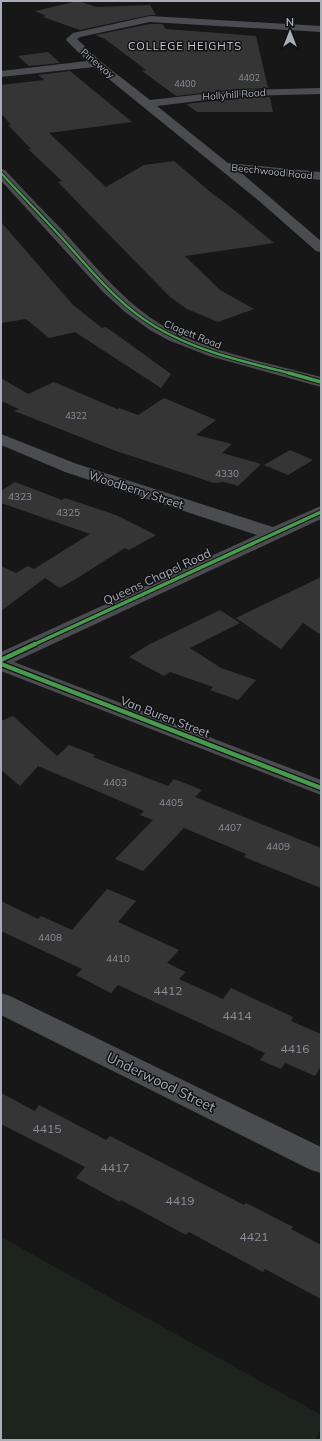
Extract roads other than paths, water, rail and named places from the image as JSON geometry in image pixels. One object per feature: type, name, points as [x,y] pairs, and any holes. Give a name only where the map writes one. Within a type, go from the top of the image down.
[{"type":"street","name":"Pineway","points":[[321,29],[172,19],[146,19],[73,37],[71,41],[96,63],[263,197],[321,248]]},
{"type":"street","points":[[1,74],[96,63]]},
{"type":"street","name":"Hollyhill Road","points":[[148,104],[239,93],[321,92]]},
{"type":"street","name":"Beechwood Road","points":[[222,165],[321,176]]},
{"type":"street","name":"Clagett Road","points":[[1,173],[115,297],[139,317],[169,335],[190,344],[250,363],[321,382]]},
{"type":"street","name":"Woodberry Street","points":[[1,439],[71,468],[274,534]]},
{"type":"street","name":"Queens Chapel Road","points":[[1,660],[321,512]]},
{"type":"street","name":"Van Buren Street","points":[[1,664],[321,788]]},
{"type":"street","name":"Underwood Street","points":[[1,1003],[321,1161]]},
{"type":"district","name":"COLLEGE HEIGHTS","points":[[185,46]]}]
